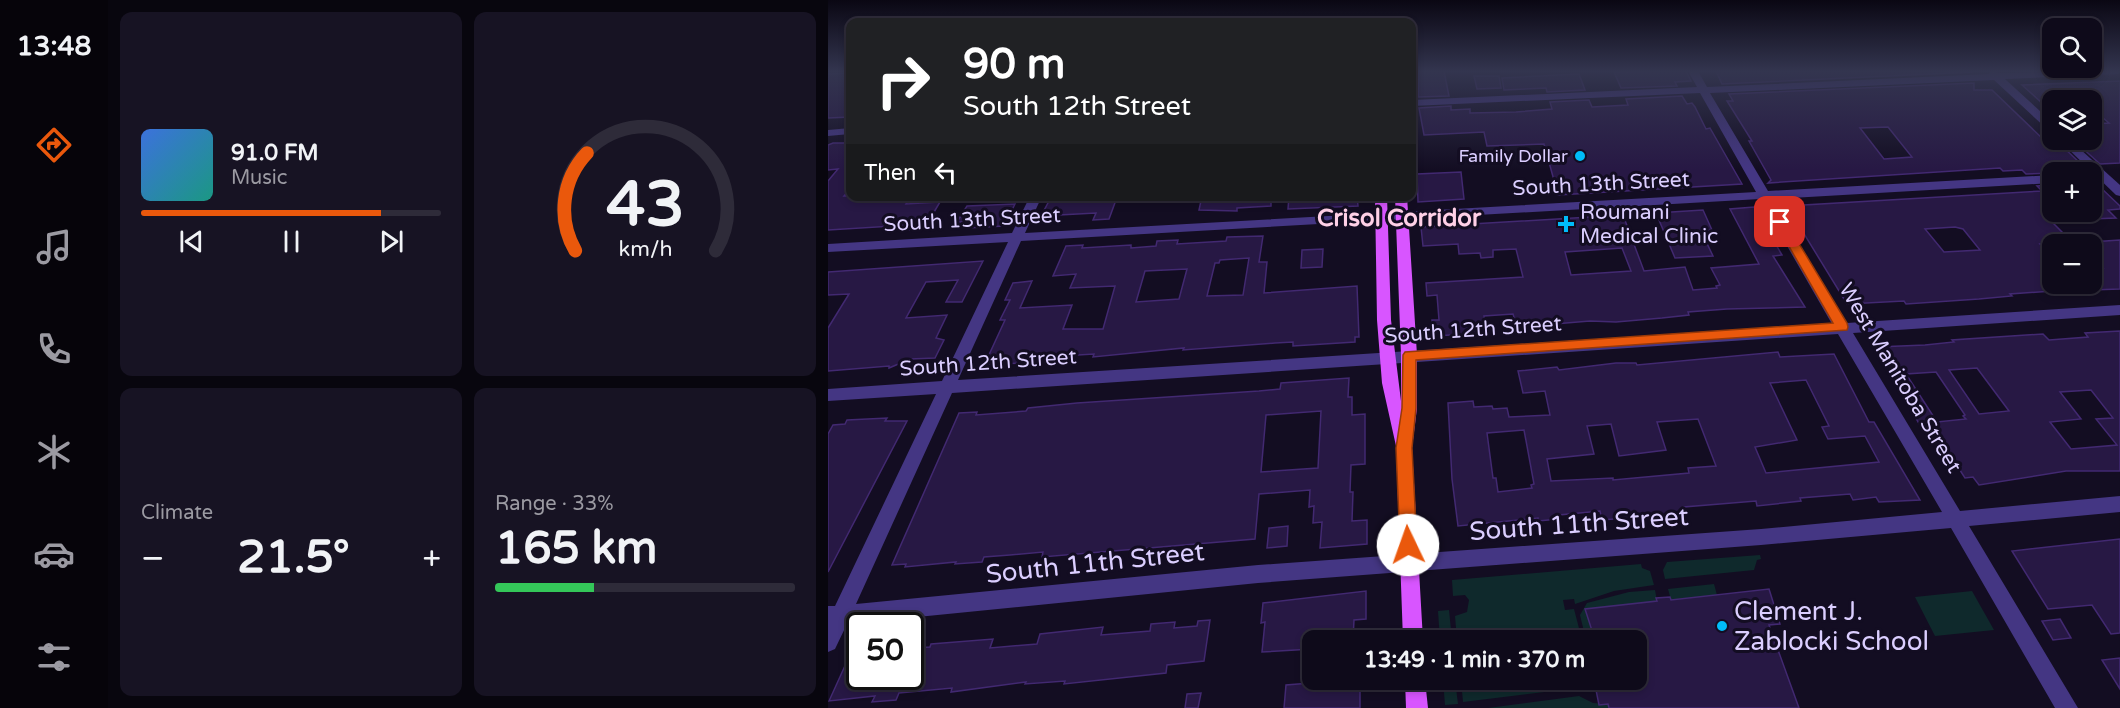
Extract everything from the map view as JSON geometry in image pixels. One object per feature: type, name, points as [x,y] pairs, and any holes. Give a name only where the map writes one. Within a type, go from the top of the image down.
[{"type":"main road","points":[[1381,201],[1387,357],[1393,409],[1404,448]]},
{"type":"main road","points":[[1401,201],[1409,355],[1409,408],[1404,448],[1412,630]]},
{"type":"main road","points":[[1416,690],[1417,708]]},
{"type":"street","name":"West Manitoba Street","points":[[1713,104],[1764,195],[2067,708]]},
{"type":"street","points":[[2025,104],[2042,120]]},
{"type":"street","points":[[828,133],[846,132]]},
{"type":"street","points":[[2073,150],[2084,162]]},
{"type":"street","points":[[2102,177],[2120,175]]},
{"type":"street","name":"South 13th Street","points":[[828,248],[2042,180]]},
{"type":"street","points":[[2102,180],[2120,192]]},
{"type":"street","points":[[828,642],[834,615],[946,387],[1034,201]]},
{"type":"street","name":"South 12th Street","points":[[828,395],[2120,310]]},
{"type":"street","name":"South 11th Street","points":[[834,615],[1246,575],[1749,538],[2120,504]]},
{"type":"green space","points":[[1760,555],[1761,559],[1757,560],[1754,570],[1665,579],[1663,570],[1667,562]]},
{"type":"green space","points":[[1641,564],[1642,568],[1650,571],[1654,585],[1614,591],[1575,604],[1574,599],[1563,600],[1565,610],[1574,609],[1579,630],[1456,630],[1455,616],[1467,612],[1469,600],[1465,595],[1453,596],[1452,580]]},
{"type":"green space","points":[[1714,584],[1717,595],[1671,600],[1668,589]]},
{"type":"green space","points":[[1655,590],[1657,601],[1586,609],[1592,630],[1584,630],[1580,615],[1587,603],[1629,592]]},
{"type":"green space","points":[[1972,591],[1994,630],[1935,636],[1915,597]]},
{"type":"green space","points":[[1449,610],[1451,630],[1439,630],[1438,611]]},
{"type":"green space","points":[[1444,690],[1456,690],[1458,704],[1445,705]]},
{"type":"green space","points":[[1462,690],[1561,690],[1463,702]]},
{"type":"green space","points":[[1579,696],[1593,703],[1608,704],[1609,708],[1488,708]]},
{"type":"building","points":[[828,104],[846,104],[846,117],[828,118]]},
{"type":"building","points":[[1551,104],[1591,104],[1592,107],[1693,104],[1706,129],[1710,128],[1742,184],[1558,195],[1544,144],[1487,146],[1484,132],[1424,135],[1419,108],[1451,106],[1451,110],[1470,109],[1470,113],[1552,109]]},
{"type":"building","points":[[1729,104],[2007,104],[2042,138],[2042,150],[2066,150],[2079,162],[2042,162],[2042,173],[2026,174],[2022,170],[2003,171],[2000,168],[1768,183],[1771,180],[1749,141],[1752,141]],"holes":[[[1888,127],[1912,157],[1884,159],[1860,128]]]},
{"type":"building","points":[[2102,104],[2120,104],[2120,163],[2102,164],[2085,150],[2102,150],[2102,123],[2109,123],[2102,117]]},
{"type":"building","points":[[846,143],[846,194],[844,196],[846,196],[846,201],[908,201],[906,204],[940,202],[924,229],[906,230],[909,225],[828,230],[828,181],[838,169],[828,170],[828,145]]},
{"type":"building","points":[[1461,172],[1464,199],[1418,202],[1417,174]]},
{"type":"building","points":[[2102,189],[2120,206],[2120,209],[2108,210],[2116,218],[2102,219]]},
{"type":"building","points":[[2042,191],[2042,222],[2052,222],[2064,234],[2042,234],[2042,244],[2040,244],[2042,246],[2042,292],[1906,304],[1904,301],[1847,304],[1787,206]],"holes":[[[1955,227],[1963,229],[1980,250],[1944,252],[1925,229]]]},
{"type":"building","points":[[1049,201],[1116,201],[1109,219],[1093,220],[1096,213],[1059,215],[1056,221],[1038,222]]},
{"type":"building","points":[[1201,201],[1271,201],[1271,206],[1237,208],[1237,211],[1199,210]]},
{"type":"building","points":[[1289,201],[1358,201],[1358,206],[1288,209]]},
{"type":"building","points":[[1015,204],[1004,226],[967,228],[971,222],[957,222],[967,206]]},
{"type":"building","points":[[1754,207],[1782,255],[1773,256],[1805,307],[1727,309],[1616,322],[1590,321],[1517,327],[1513,314],[1484,316],[1486,333],[1433,336],[1432,320],[1439,320],[1437,295],[1427,296],[1426,283],[1523,277],[1516,249],[1493,250],[1493,257],[1481,258],[1480,253],[1459,254],[1458,244],[1423,246],[1421,227],[1623,215],[1644,271],[1685,267],[1693,290],[1717,288],[1716,286],[1720,285],[1711,268],[1759,264],[1730,209]],"holes":[[[1622,248],[1631,271],[1571,275],[1565,252]]]},
{"type":"building","points":[[1703,210],[1712,230],[1701,231],[1713,256],[1675,258],[1656,213]]},
{"type":"building","points":[[1263,236],[1259,262],[1267,262],[1264,293],[1357,286],[1359,337],[1355,337],[1355,342],[1293,346],[1293,342],[1183,350],[1184,348],[1093,357],[1094,354],[1028,358],[1027,363],[989,364],[992,356],[988,357],[1005,320],[1000,320],[1010,300],[1005,300],[1013,283],[1032,281],[1020,308],[1072,305],[1063,329],[1103,329],[1115,286],[1070,288],[1076,274],[1053,276],[1066,246],[1083,245],[1082,248],[1131,245],[1131,248],[1156,246],[1157,241],[1178,240],[1177,244],[1226,241],[1227,237]],"holes":[[[1249,258],[1243,295],[1207,296],[1215,263],[1219,263],[1220,260]],[[1187,269],[1179,299],[1136,302],[1145,271]]]},
{"type":"building","points":[[2120,240],[2120,289],[2102,290],[2102,241]]},
{"type":"building","points":[[1323,249],[1322,267],[1301,268],[1302,250]]},
{"type":"building","points":[[983,261],[962,302],[946,302],[958,280],[926,282],[906,318],[947,315],[936,338],[944,340],[935,358],[910,359],[889,368],[889,366],[828,371],[828,328],[849,294],[828,295],[828,272]]},
{"type":"building","points":[[2120,331],[2120,471],[2066,471],[1979,485],[1973,477],[1965,478],[1934,430],[1923,431],[1877,347],[2043,334],[2049,340],[2088,337],[2085,333]],"holes":[[[1977,368],[2009,411],[1979,414],[1949,370]],[[1936,372],[1966,419],[1937,422],[1906,374]],[[2091,390],[2113,418],[2096,419],[2117,445],[2071,449],[2050,422],[2081,419],[2060,392]]]},
{"type":"building","points":[[1778,352],[1780,357],[1834,354],[1869,422],[1874,422],[1920,500],[1879,502],[1876,497],[1853,500],[1850,494],[1800,498],[1801,501],[1757,506],[1756,501],[1684,507],[1686,513],[1665,515],[1602,520],[1600,511],[1559,515],[1559,519],[1538,521],[1538,518],[1458,526],[1452,479],[1448,403],[1473,401],[1474,407],[1507,408],[1509,417],[1550,415],[1545,391],[1523,393],[1518,371],[1557,367],[1559,370],[1616,363],[1636,363],[1637,365]],"holes":[[[1806,380],[1829,426],[1822,427],[1828,439],[1865,436],[1879,462],[1766,473],[1755,447],[1797,440],[1770,383]],[[1698,419],[1716,466],[1688,468],[1689,473],[1613,480],[1613,478],[1551,481],[1547,459],[1594,454],[1587,426],[1611,424],[1619,456],[1666,450],[1657,422]],[[1524,430],[1534,484],[1531,485],[1532,488],[1498,492],[1496,478],[1493,478],[1487,433]]]},
{"type":"building","points":[[1349,378],[1348,397],[1352,397],[1352,415],[1365,414],[1365,464],[1351,465],[1352,521],[1367,520],[1367,544],[1320,548],[1322,522],[1313,523],[1314,506],[1309,507],[1310,490],[1259,494],[1255,539],[1042,557],[1043,552],[984,557],[982,562],[955,564],[956,562],[905,567],[906,564],[892,565],[959,413],[977,412],[976,415],[1026,411],[1028,408],[1077,403],[1259,391],[1280,389],[1281,383]],"holes":[[[1321,411],[1318,468],[1261,472],[1266,415]]]},
{"type":"building","points":[[887,418],[885,421],[907,421],[828,572],[828,434],[833,425],[845,424],[847,420]]},
{"type":"building","points":[[1288,526],[1287,546],[1267,548],[1269,528]]},
{"type":"building","points":[[2120,539],[2120,633],[2111,634],[2092,605],[2048,609],[2012,551]]},
{"type":"building","points":[[1769,589],[1780,624],[1769,625],[1799,708],[1609,708],[1608,704],[1599,705],[1596,690],[1647,690],[1647,630],[1592,630],[1585,609],[1657,601],[1656,598],[1670,597],[1671,600]]},
{"type":"building","points":[[1366,591],[1366,619],[1354,620],[1354,630],[1302,630],[1302,650],[1262,652],[1265,622],[1261,623],[1263,603]]},
{"type":"building","points":[[2060,619],[2071,638],[2053,640],[2042,621]]},
{"type":"building","points":[[1210,620],[1204,661],[1167,665],[1166,673],[1064,684],[1065,681],[1025,684],[1026,682],[951,692],[952,688],[899,693],[896,700],[872,702],[875,696],[829,701],[846,664],[846,690],[924,690],[924,647],[930,647],[931,644],[993,639],[990,648],[1037,644],[1040,634],[1103,627],[1101,635],[1150,631],[1151,624],[1175,622],[1174,628],[1197,626],[1198,621]]},
{"type":"building","points":[[2120,658],[2120,689],[2102,660]]},
{"type":"building","points":[[1302,684],[1302,690],[1360,690],[1360,708],[1284,708],[1286,685]]},
{"type":"building","points":[[1201,693],[1198,708],[1185,708],[1187,694]]},
{"type":"place","name":"Family Dollar","points":[[1580,156]]},
{"type":"place","name":"Roumani Medical Clinic","points":[[1566,224]]},
{"type":"place","name":"Clement J. Zablocki School","points":[[1722,626]]},
{"type":"district","name":"Crisol Corridor","points":[[1399,218]]},
{"type":"route","points":[[1408,545],[1404,448],[1409,408],[1409,355],[1842,327],[1780,222]]}]
